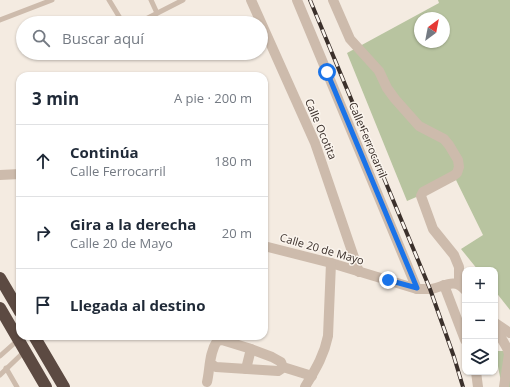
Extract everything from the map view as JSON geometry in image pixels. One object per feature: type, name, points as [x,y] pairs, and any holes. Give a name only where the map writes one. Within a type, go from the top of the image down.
[{"type":"highway","points":[[0,278],[16,305]]},
{"type":"highway","points":[[0,308],[16,334]]},
{"type":"highway","points":[[20,340],[46,387]]},
{"type":"highway","points":[[36,340],[64,387]]},
{"type":"street","name":"Calle Ocotita","points":[[251,0],[258,16]]},
{"type":"street","name":"Calle Ferrocarril","points":[[297,0],[417,288]]},
{"type":"street","points":[[333,0],[350,39],[379,71],[387,88],[395,99],[419,126],[444,139],[458,160],[458,170],[454,176],[423,192],[420,196],[433,229],[454,256],[459,267],[462,287]]},
{"type":"street","name":"Calle Ocotita","points":[[268,38],[315,143],[358,272]]},
{"type":"street","points":[[0,175],[16,174]]},
{"type":"street","name":"Calle 20 de Mayo","points":[[268,247],[331,263],[417,288],[430,289],[454,283],[462,287]]},
{"type":"street","points":[[305,387],[323,356],[328,336],[331,263]]},
{"type":"street","points":[[444,285],[465,339]]},
{"type":"street","points":[[498,325],[510,333]]},
{"type":"street","points":[[498,332],[509,354],[504,387]]},
{"type":"street","points":[[207,382],[211,364],[210,358],[215,344],[222,340],[251,349],[280,361],[283,366],[312,376]]},
{"type":"street","points":[[246,369],[251,349]]},
{"type":"street","points":[[211,364],[216,367],[278,371],[282,369],[283,366]]},
{"type":"street","points":[[476,375],[478,387]]},
{"type":"lane","points":[[0,20],[52,0]]},
{"type":"lane","points":[[109,0],[119,16]]},
{"type":"lane","points":[[152,0],[157,13]]},
{"type":"lane","points":[[151,16],[183,0]]},
{"type":"lane","points":[[0,356],[18,340]]},
{"type":"lane","points":[[0,375],[26,350]]},
{"type":"lane","points":[[6,368],[16,387]]},
{"type":"green space","points":[[438,0],[510,0],[510,310],[498,295],[498,267],[476,267],[461,249],[483,235],[456,180],[407,201],[347,53],[414,17],[414,48],[450,48],[450,12],[422,12],[439,3]]},
{"type":"green space","points":[[498,351],[510,351],[510,387],[502,387],[498,366]]},
{"type":"railway","points":[[310,0],[430,289],[463,387]]},
{"type":"route","points":[[327,72],[417,288],[388,280]]}]
